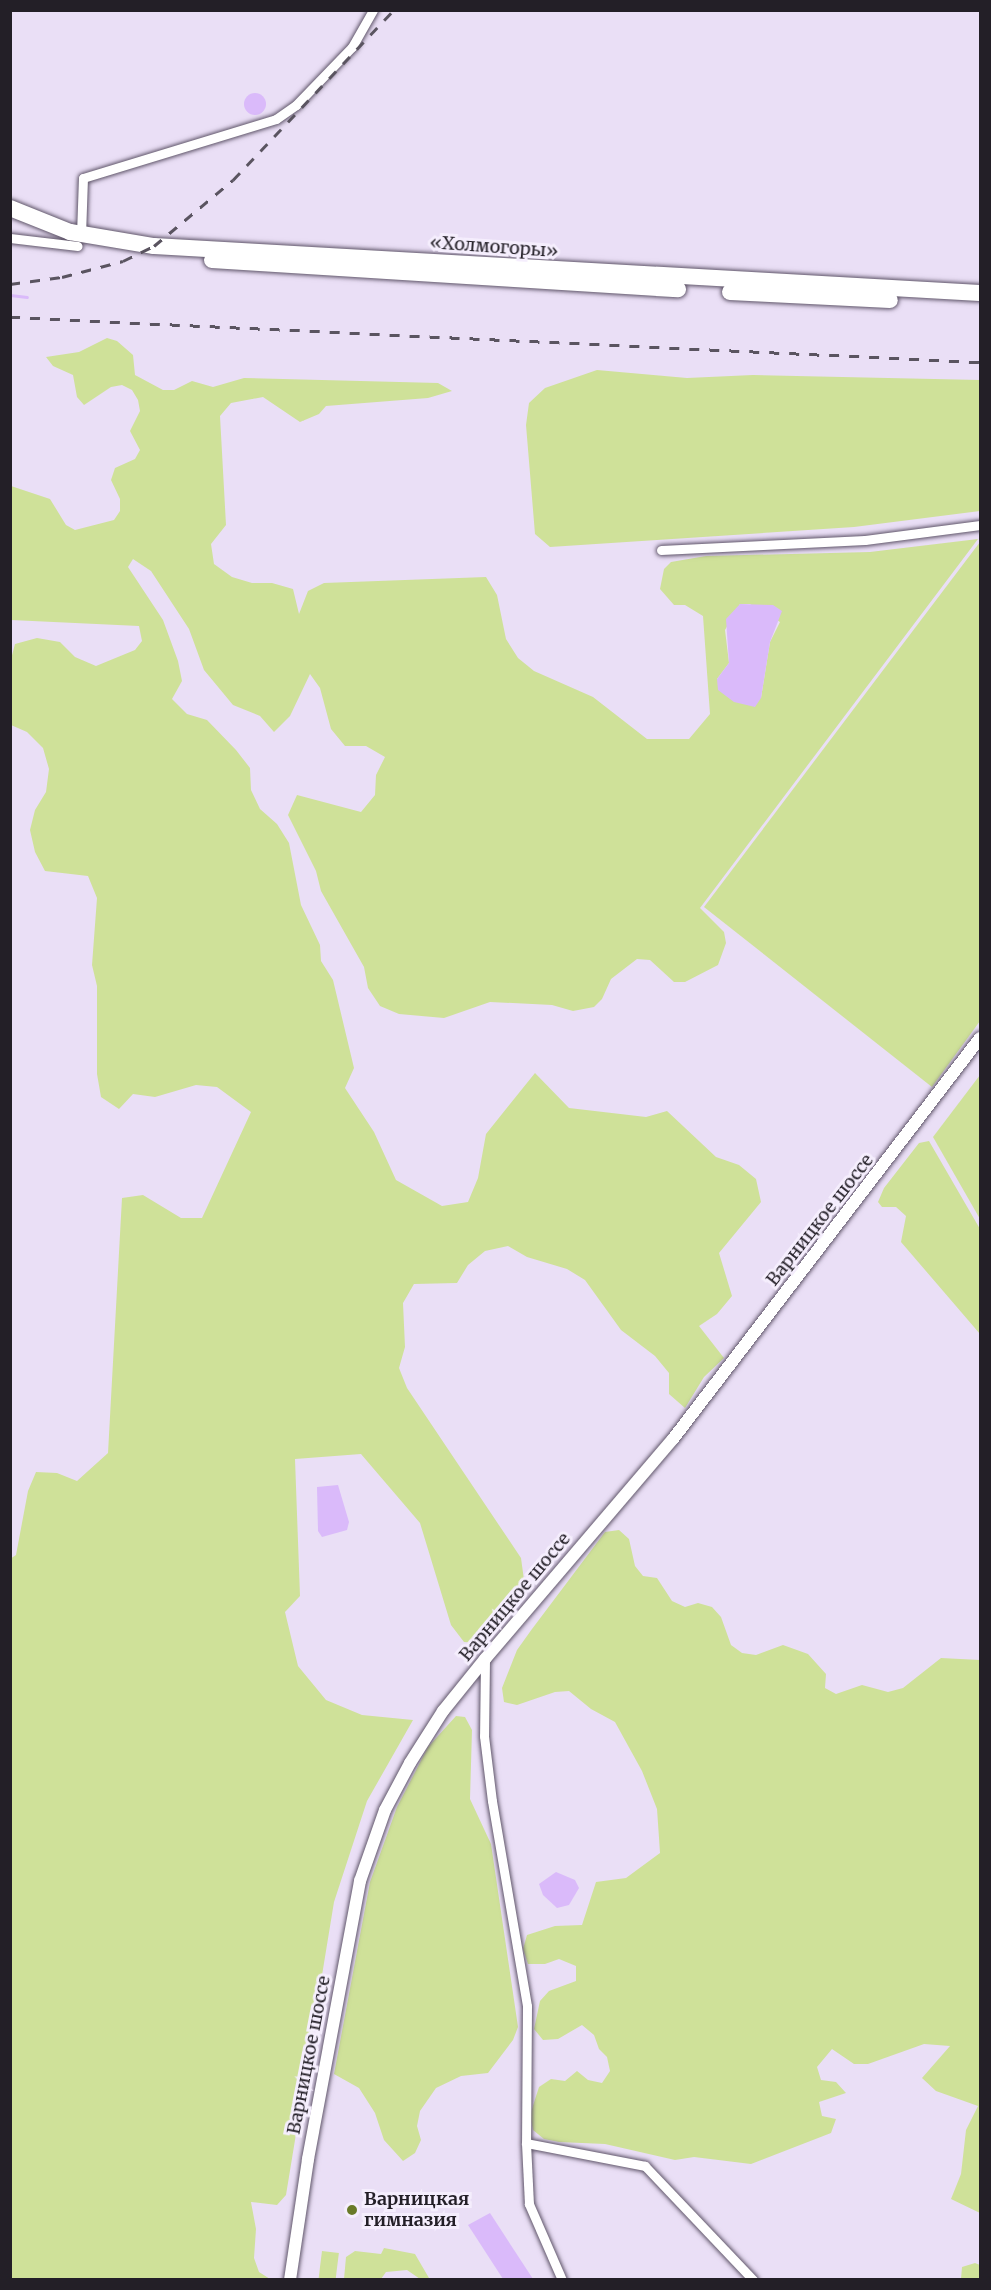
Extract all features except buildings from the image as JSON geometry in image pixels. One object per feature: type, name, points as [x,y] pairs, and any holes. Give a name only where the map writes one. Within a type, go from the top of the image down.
[{"type":"highway","name":"«Холмогоры»","points":[[10,208],[79,240],[117,253],[260,264],[981,305]]},
{"type":"highway","name":"«Холмогоры»","points":[[10,220],[38,234],[154,246],[981,293]]},
{"type":"street","points":[[10,238],[79,240],[83,178],[276,119],[296,105],[352,47],[373,10]]},
{"type":"street","points":[[661,550],[833,538],[865,540],[981,525]]},
{"type":"street","name":"Варницкое шоссе","points":[[290,2280],[308,2159],[360,1881],[385,1810],[410,1762],[443,1711],[485,1659],[673,1439],[981,1038]]},
{"type":"street","points":[[485,1659],[486,1747],[527,2006],[526,2143],[529,2204],[562,2280]]},
{"type":"street","points":[[526,2143],[623,2158],[645,2166],[753,2280]]},
{"type":"green space","points":[[107,338],[117,341],[133,355],[135,375],[163,390],[174,390],[192,381],[213,387],[244,378],[438,383],[452,391],[428,398],[326,406],[319,414],[300,422],[263,397],[231,403],[220,416],[226,525],[211,544],[214,564],[232,577],[252,583],[272,583],[293,589],[299,614],[308,591],[324,583],[486,577],[497,595],[506,639],[518,658],[534,671],[593,697],[647,739],[689,739],[710,714],[703,616],[685,605],[674,605],[660,589],[664,569],[671,562],[706,556],[870,552],[978,539],[700,908],[724,932],[726,943],[718,965],[685,982],[674,982],[650,960],[637,959],[611,979],[602,999],[594,1007],[573,1011],[552,1005],[490,1002],[444,1018],[399,1014],[380,1006],[368,988],[364,967],[321,891],[316,871],[288,815],[297,795],[361,812],[375,795],[376,775],[385,757],[366,746],[345,746],[331,729],[320,688],[310,674],[290,716],[274,732],[260,716],[233,705],[204,670],[189,629],[151,571],[133,559],[128,567],[163,620],[178,661],[182,681],[172,699],[187,714],[207,720],[236,750],[250,768],[251,790],[260,809],[277,824],[289,843],[301,905],[320,945],[321,961],[333,980],[354,1068],[345,1088],[374,1132],[396,1180],[442,1206],[468,1202],[478,1178],[486,1134],[535,1073],[569,1108],[646,1117],[667,1111],[716,1157],[739,1165],[756,1179],[761,1202],[719,1253],[732,1296],[717,1314],[699,1326],[724,1358],[704,1377],[685,1408],[669,1394],[669,1373],[655,1356],[621,1330],[585,1280],[567,1269],[527,1257],[508,1246],[485,1251],[468,1265],[457,1283],[414,1284],[403,1303],[405,1347],[399,1368],[407,1388],[521,1558],[524,1580],[516,1600],[479,1643],[464,1642],[451,1625],[420,1523],[361,1454],[295,1459],[300,1596],[285,1612],[298,1666],[326,1700],[362,1715],[413,1720],[367,1801],[334,1902],[286,2195],[277,2205],[251,2202],[256,2229],[254,2258],[259,2272],[270,2279],[11,2279],[10,1559],[16,1555],[28,1491],[36,1472],[57,1473],[77,1481],[108,1453],[122,1198],[143,1195],[181,1218],[202,1218],[251,1112],[217,1087],[196,1085],[155,1097],[133,1094],[119,1109],[101,1097],[97,1074],[97,986],[92,965],[97,898],[88,876],[45,871],[35,852],[30,830],[35,810],[46,792],[49,769],[43,748],[27,732],[11,725],[11,659],[15,644],[37,638],[60,642],[75,657],[96,666],[135,650],[142,641],[139,626],[11,620],[11,486],[50,499],[66,525],[75,530],[114,520],[120,511],[120,499],[111,480],[115,468],[135,459],[140,450],[130,431],[140,411],[138,400],[132,390],[122,385],[111,387],[84,405],[77,397],[73,375],[53,366],[46,357],[79,352]],"holes":[[[740,604],[750,604],[780,622],[770,642],[761,698],[717,679],[729,663],[725,630]]]},
{"type":"green space","points":[[597,370],[687,378],[753,375],[980,380],[980,511],[854,527],[550,547],[535,534],[526,425],[529,403],[545,388]]},
{"type":"green space","points":[[980,542],[980,1021],[932,1087],[704,907]]},
{"type":"green space","points":[[980,1075],[980,1219],[933,1137]]},
{"type":"green space","points":[[929,1141],[980,1229],[980,1334],[901,1242],[906,1216],[896,1207],[882,1207],[878,1202],[884,1188],[919,1143]]},
{"type":"green space","points":[[619,1530],[629,1539],[635,1566],[643,1576],[657,1578],[672,1601],[685,1607],[698,1603],[712,1607],[721,1617],[731,1645],[742,1653],[756,1655],[783,1645],[808,1654],[826,1674],[825,1688],[836,1694],[862,1685],[888,1692],[903,1688],[941,1658],[980,1660],[980,2213],[951,2199],[961,2174],[966,2130],[978,2106],[936,2091],[922,2078],[950,2046],[924,2044],[868,2064],[854,2064],[832,2049],[817,2067],[821,2080],[836,2082],[846,2093],[819,2102],[822,2116],[836,2119],[831,2133],[751,2164],[694,2157],[675,2160],[605,2144],[559,2142],[544,2139],[533,2130],[530,2115],[539,2087],[551,2079],[565,2081],[577,2071],[588,2080],[602,2083],[610,2071],[607,2057],[599,2049],[594,2035],[582,2025],[558,2039],[543,2040],[534,2029],[540,2001],[549,1991],[576,1981],[576,1966],[559,1959],[545,1964],[528,1964],[523,1949],[527,1935],[555,1926],[582,1925],[596,1882],[626,1878],[660,1853],[657,1809],[642,1771],[615,1722],[591,1709],[569,1691],[555,1692],[517,1705],[504,1702],[502,1688],[517,1650],[532,1629],[605,1532]]},
{"type":"green space","points":[[456,1716],[465,1717],[472,1730],[470,1799],[491,1844],[518,2027],[513,2040],[488,2073],[461,2076],[436,2088],[420,2111],[417,2126],[421,2140],[415,2153],[403,2161],[384,2140],[375,2113],[359,2088],[334,2074],[370,1882],[397,1807],[428,1747]]},
{"type":"green space","points":[[384,2248],[415,2254],[429,2278],[420,2279],[407,2270],[386,2272],[381,2279],[344,2279],[346,2257],[355,2251],[381,2254]]},
{"type":"green space","points":[[322,2251],[339,2253],[336,2280],[319,2279]]},
{"type":"green space","points":[[975,2263],[980,2265],[980,2279],[961,2279],[962,2267]]},
{"type":"shaded area","points":[[255,93],[263,96],[266,104],[263,112],[255,115],[247,112],[244,104],[247,96]]},
{"type":"shaded area","points":[[740,604],[773,605],[782,611],[770,642],[761,698],[755,707],[734,702],[718,690],[717,679],[729,663],[726,619]]},
{"type":"shaded area","points":[[338,1485],[349,1522],[347,1530],[322,1537],[318,1531],[317,1487]]},
{"type":"shaded area","points":[[556,1872],[575,1880],[579,1888],[569,1905],[557,1908],[543,1895],[539,1884]]},
{"type":"shaded area","points":[[490,2213],[533,2279],[503,2279],[468,2225]]},
{"type":"waterway","points":[[10,295],[27,297]]},
{"type":"railway","points":[[10,284],[62,277],[123,261],[154,246],[233,180],[394,10]]},
{"type":"railway","points":[[10,317],[980,362]]},
{"type":"place","name":"Варницкая гимназия","points":[[352,2210]]}]
